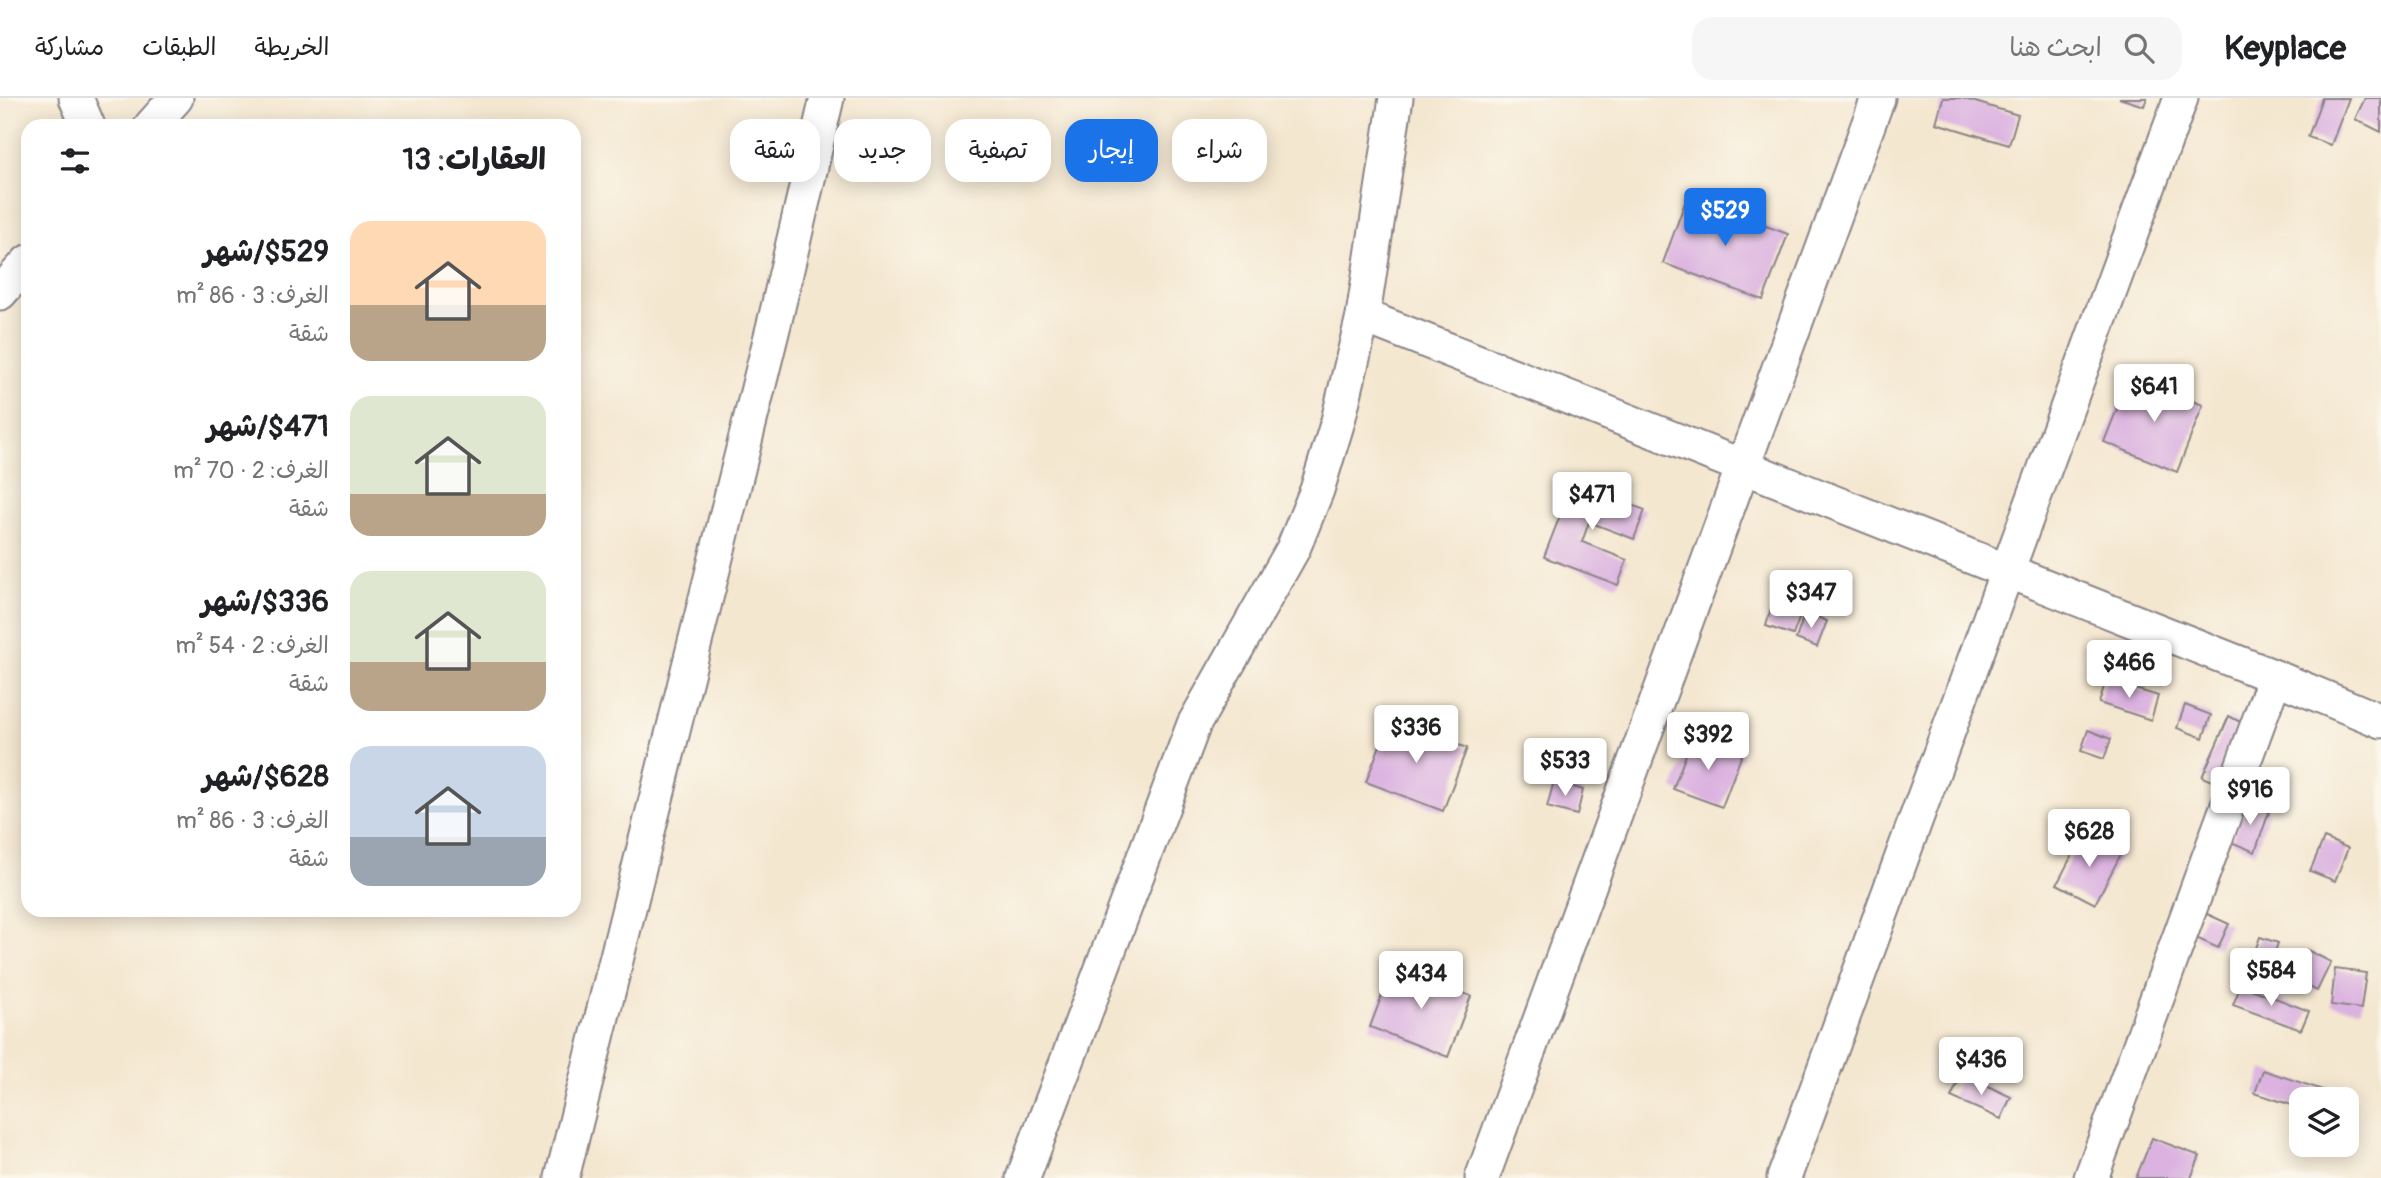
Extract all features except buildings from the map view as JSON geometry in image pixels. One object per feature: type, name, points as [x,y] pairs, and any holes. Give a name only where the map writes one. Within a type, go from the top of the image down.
[{"type":"street","points":[[76,98],[85,119]]},
{"type":"street","points":[[157,119],[176,98]]},
{"type":"street","points":[[562,1178],[779,304],[827,98]]},
{"type":"street","points":[[1023,1178],[1194,724],[1293,549],[1317,490],[1338,421],[1363,316],[1396,98]]},
{"type":"street","points":[[1482,1178],[1878,98]]},
{"type":"street","points":[[1784,1178],[2181,98]]},
{"type":"street","points":[[0,293],[21,270]]},
{"type":"street","points":[[1363,316],[2381,721]]},
{"type":"street","points":[[2091,1178],[2275,677]]}]
